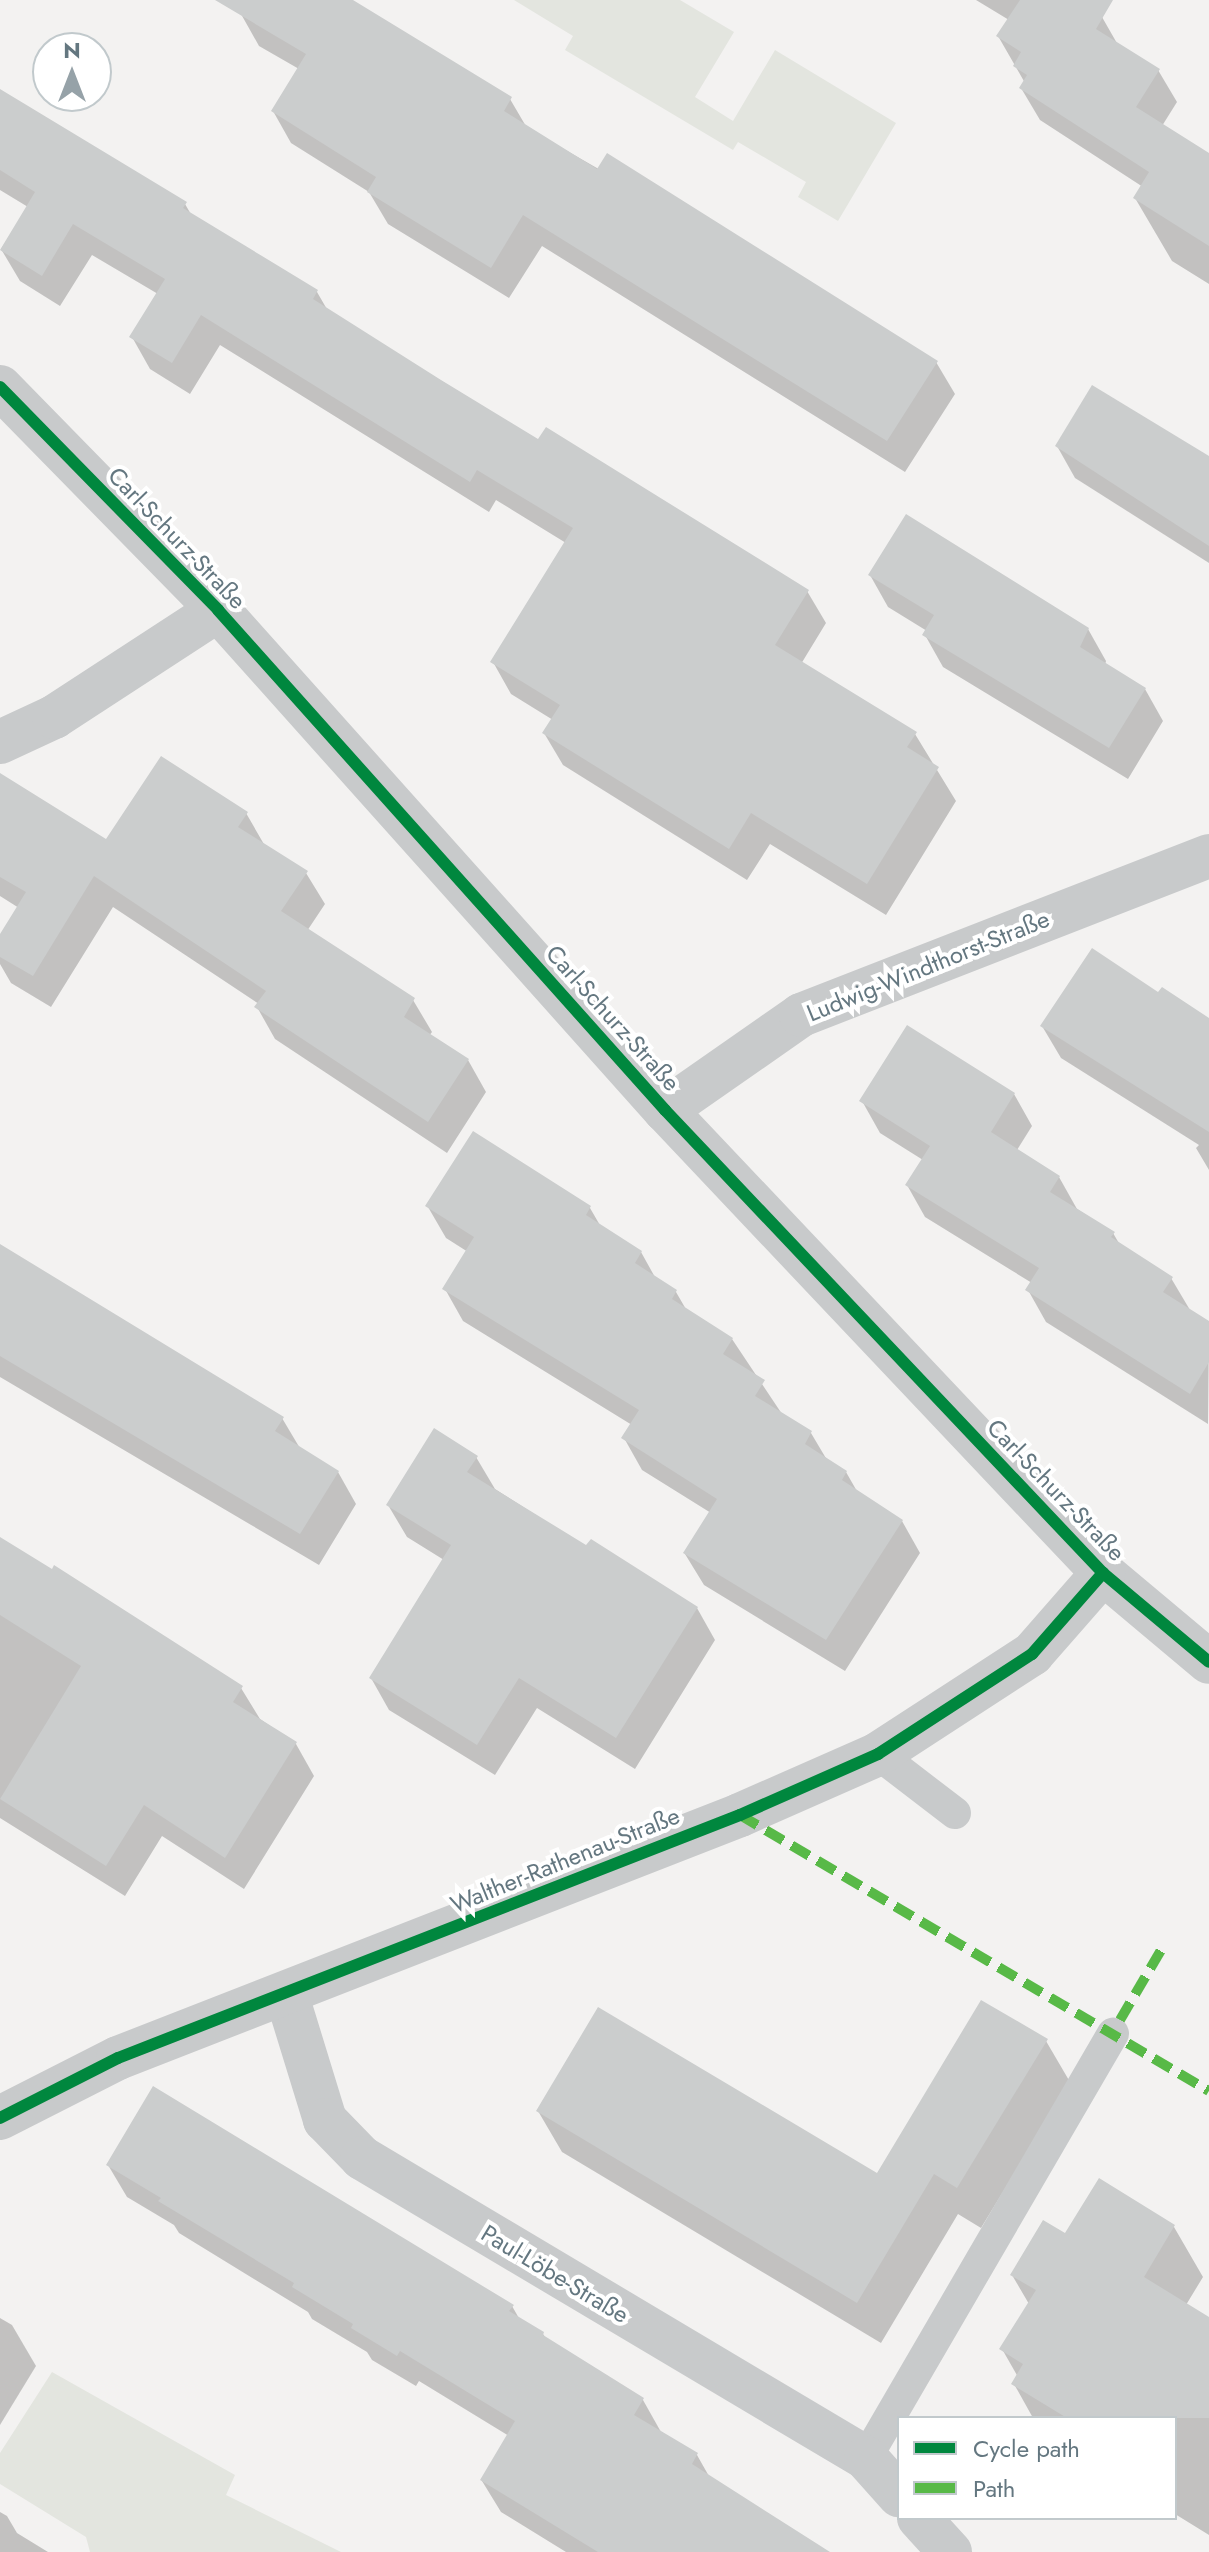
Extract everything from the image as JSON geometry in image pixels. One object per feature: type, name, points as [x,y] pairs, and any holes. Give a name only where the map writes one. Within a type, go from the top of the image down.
[{"type":"street","name":"Carl-Schurz-Straße","points":[[0,387],[218,610],[665,1110],[1103,1573],[1209,1662]]},
{"type":"street","points":[[0,742],[54,717],[218,610]]},
{"type":"street","name":"Ludwig-Windthorst-Straße","points":[[665,1110],[801,1015],[1209,856]]},
{"type":"street","name":"Walther-Rathenau-Straße","points":[[0,2118],[118,2058],[740,1815],[878,1754],[1032,1654],[1103,1573]]},
{"type":"street","name":"Paul-Löbe-Straße","points":[[286,1993],[325,2120],[362,2158],[866,2458],[897,2493]]},
{"type":"street","points":[[921,2520],[950,2552]]},
{"type":"lane","points":[[878,1754],[955,1813]]},
{"type":"lane","points":[[866,2458],[1113,2034]]},
{"type":"shaded area","points":[[514,0],[680,0],[734,32],[695,97],[733,121],[775,50],[896,123],[838,221],[798,197],[806,182],[738,142],[733,150],[565,50],[573,36]]},
{"type":"shaded area","points":[[52,2372],[235,2475],[226,2495],[341,2552],[90,2552],[86,2537],[0,2484],[0,2453]]},
{"type":"building","points":[[215,0],[353,0],[512,97],[504,111],[597,169],[607,153],[938,361],[887,441],[523,215],[491,268],[367,192],[376,177],[271,111],[306,54]]},
{"type":"building","points":[[1020,0],[1113,0],[1096,29],[1160,69],[1136,107],[1209,153],[1209,246],[1133,198],[1149,172],[1019,88],[1027,75],[1013,66],[1021,52],[996,36]]},
{"type":"building","points":[[0,89],[32,108],[32,112],[38,112],[187,202],[183,208],[318,290],[313,299],[441,380],[538,439],[546,427],[809,590],[775,645],[917,732],[907,747],[939,767],[867,884],[751,813],[729,849],[542,733],[560,705],[490,662],[573,528],[477,470],[470,482],[201,315],[172,363],[129,337],[165,279],[73,224],[42,276],[0,250],[35,192],[0,170]]},
{"type":"building","points":[[1092,385],[1209,456],[1209,546],[1055,446]]},
{"type":"building","points":[[906,514],[1089,628],[1080,647],[1146,688],[1109,748],[922,635],[934,615],[868,575]]},
{"type":"building","points":[[161,756],[248,812],[238,827],[308,871],[281,911],[415,998],[404,1017],[469,1059],[428,1122],[254,1007],[266,991],[94,876],[33,976],[0,957],[0,934],[26,892],[0,877],[0,773],[106,839]]},
{"type":"building","points":[[1092,948],[1158,992],[1162,987],[1209,1018],[1209,1132],[1040,1026]]},
{"type":"building","points":[[907,1025],[1015,1093],[991,1132],[1060,1176],[1050,1192],[1115,1232],[1111,1237],[1173,1277],[1163,1292],[1209,1321],[1209,1362],[1190,1394],[1025,1290],[1039,1268],[905,1185],[930,1146],[859,1101]]},
{"type":"building","points":[[473,1131],[591,1206],[586,1215],[642,1251],[635,1263],[677,1290],[672,1299],[733,1338],[723,1354],[765,1380],[755,1396],[812,1431],[805,1444],[847,1471],[842,1480],[903,1520],[826,1640],[683,1553],[717,1499],[621,1438],[639,1410],[442,1289],[474,1237],[425,1206]]},
{"type":"building","points":[[0,1244],[284,1417],[275,1431],[339,1471],[300,1534],[0,1356]]},
{"type":"building","points":[[434,1428],[478,1456],[467,1472],[586,1545],[591,1539],[698,1607],[616,1738],[519,1678],[477,1745],[369,1678],[451,1545],[386,1505]]},
{"type":"building","points":[[0,1537],[52,1569],[54,1565],[243,1686],[233,1702],[297,1742],[225,1858],[144,1805],[106,1866],[0,1799],[81,1666],[0,1615]]},
{"type":"building","points":[[981,2000],[1048,2039],[957,2188],[934,2174],[857,2303],[536,2111],[598,2007],[877,2173]]},
{"type":"building","points":[[153,2086],[514,2305],[509,2311],[644,2398],[634,2415],[698,2453],[692,2464],[830,2552],[598,2552],[480,2480],[515,2421],[400,2351],[397,2356],[351,2328],[353,2324],[292,2287],[294,2283],[158,2201],[161,2198],[106,2165]]},
{"type":"building","points":[[1099,2178],[1175,2225],[1144,2277],[1209,2317],[1209,2418],[1064,2416],[1011,2384],[1023,2364],[999,2349],[1036,2290],[1010,2275],[1043,2220],[1065,2233]]},
{"type":"marked path","points":[[740,1815],[1209,2091]]},
{"type":"marked path","points":[[1120,2020],[1164,1945]]},
{"type":"cycle path","points":[[0,387],[218,610],[665,1110],[1103,1573],[1209,1662]]},
{"type":"cycle path","points":[[0,2118],[118,2058],[740,1815],[878,1754],[1032,1654],[1103,1573]]}]
